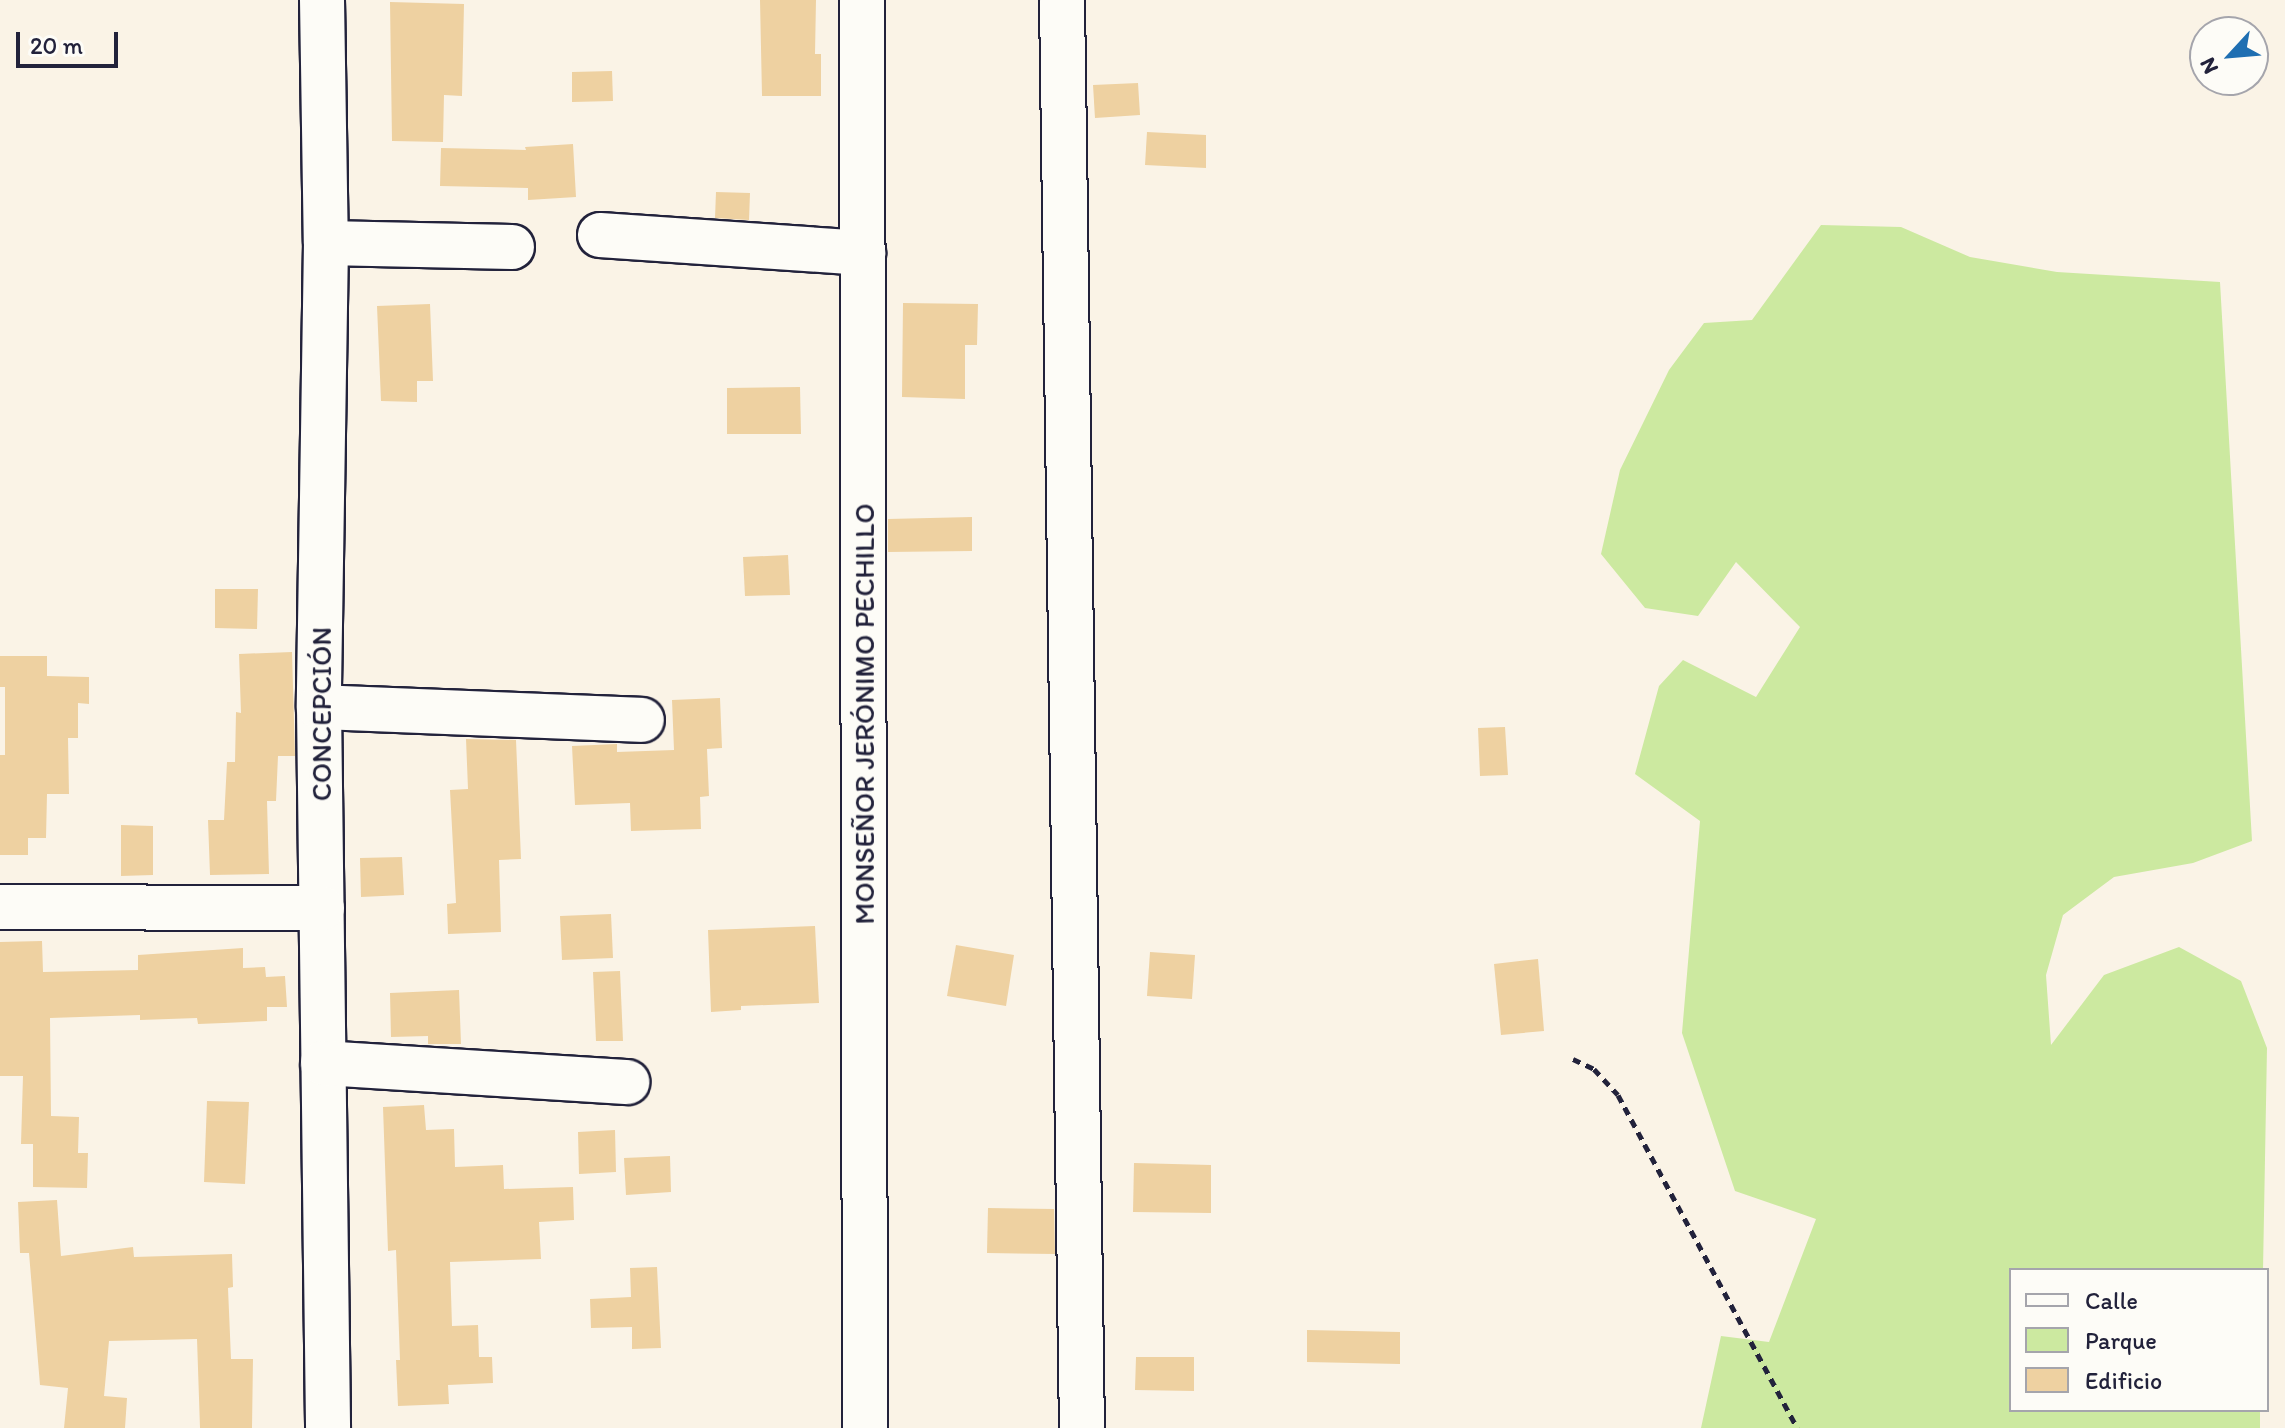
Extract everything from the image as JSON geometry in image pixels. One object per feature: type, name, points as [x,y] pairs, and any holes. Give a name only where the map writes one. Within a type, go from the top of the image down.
[{"type":"street","name":"CONCEPCIÓN","points":[[322,0],[326,243],[319,707],[328,1428]]},
{"type":"street","name":"MONSEÑOR JERÓNIMO PECHILLO","points":[[862,0],[865,1428]]},
{"type":"street","points":[[1062,0],[1082,1428]]},
{"type":"street","points":[[600,235],[863,253]]},
{"type":"street","points":[[326,243],[512,247]]},
{"type":"street","points":[[319,707],[642,720]]},
{"type":"street","points":[[0,907],[322,908]]},
{"type":"street","points":[[323,1063],[627,1082]]},
{"type":"street","points":[[328,1428],[346,1428]]},
{"type":"path","points":[[1573,1059],[1594,1069],[1618,1095],[1797,1428]]},
{"type":"green space","points":[[1821,225],[1901,227],[1970,257],[2057,272],[2220,282],[2252,841],[2193,863],[2114,877],[2063,915],[2046,975],[2051,1045],[2104,975],[2179,947],[2241,981],[2267,1048],[2263,1268],[2009,1268],[2009,1412],[2260,1412],[2260,1428],[1701,1428],[1721,1336],[1769,1342],[1816,1219],[1735,1191],[1682,1033],[1700,821],[1635,774],[1659,686],[1683,660],[1756,697],[1800,627],[1736,562],[1698,616],[1645,608],[1601,554],[1620,470],[1669,370],[1704,323],[1752,320]]},
{"type":"building","points":[[760,0],[816,0],[815,54],[821,54],[821,96],[762,96]]},
{"type":"building","points":[[390,2],[464,4],[462,96],[444,95],[443,142],[392,141]]},
{"type":"building","points":[[612,71],[613,101],[572,102],[572,72]]},
{"type":"building","points":[[1138,83],[1140,115],[1095,118],[1093,85]]},
{"type":"building","points":[[1147,132],[1206,135],[1206,168],[1145,165]]},
{"type":"building","points":[[573,144],[576,197],[528,200],[528,188],[440,186],[441,148],[526,150],[525,147]]},
{"type":"building","points":[[716,192],[750,193],[749,220],[715,218]]},
{"type":"building","points":[[903,303],[978,304],[977,345],[965,345],[965,399],[902,397]]},
{"type":"building","points":[[430,304],[433,381],[417,381],[417,402],[381,401],[377,306]]},
{"type":"building","points":[[800,387],[801,434],[727,434],[727,388]]},
{"type":"building","points":[[972,517],[972,551],[888,552],[888,519]]},
{"type":"building","points":[[788,555],[790,595],[745,596],[743,557]]},
{"type":"building","points":[[215,589],[258,589],[257,629],[215,628]]},
{"type":"building","points":[[292,652],[295,756],[278,756],[276,801],[267,801],[269,874],[210,875],[208,820],[224,820],[227,762],[235,762],[236,712],[241,713],[239,654]]},
{"type":"building","points":[[0,656],[47,656],[47,676],[89,677],[89,704],[78,703],[78,738],[68,738],[69,794],[47,794],[46,838],[28,838],[28,855],[0,855],[0,755],[5,755],[5,687],[0,687]]},
{"type":"building","points":[[720,698],[722,748],[707,749],[709,796],[700,797],[701,829],[631,831],[630,803],[575,805],[572,746],[617,744],[617,752],[674,750],[672,700]]},
{"type":"building","points":[[1505,727],[1508,775],[1480,776],[1478,728]]},
{"type":"building","points":[[466,739],[516,740],[521,859],[499,860],[501,932],[448,934],[447,904],[456,903],[450,790],[468,789]]},
{"type":"building","points":[[121,825],[153,826],[153,875],[121,876]]},
{"type":"building","points":[[402,857],[404,895],[361,897],[360,858]]},
{"type":"building","points":[[611,914],[613,958],[562,960],[560,916]]},
{"type":"building","points":[[815,926],[819,1003],[741,1006],[741,1010],[711,1012],[708,930]]},
{"type":"building","points":[[42,941],[43,972],[138,970],[138,955],[243,948],[243,968],[265,967],[266,977],[285,976],[287,1007],[267,1007],[267,1021],[224,1023],[198,1024],[197,1018],[140,1020],[140,1015],[50,1018],[51,1116],[79,1117],[78,1153],[88,1153],[87,1188],[33,1187],[33,1144],[21,1144],[23,1076],[0,1076],[0,942]]},
{"type":"building","points":[[956,945],[1014,955],[1006,1006],[947,996]]},
{"type":"building","points":[[1150,952],[1195,955],[1192,999],[1147,996]]},
{"type":"building","points":[[1538,959],[1544,1031],[1501,1035],[1494,964]]},
{"type":"building","points":[[620,971],[623,1041],[596,1041],[593,972]]},
{"type":"building","points":[[459,990],[461,1044],[428,1044],[428,1036],[391,1037],[390,993]]},
{"type":"building","points":[[207,1101],[249,1102],[245,1184],[204,1182]]},
{"type":"building","points":[[424,1105],[426,1130],[454,1129],[455,1167],[503,1165],[504,1189],[573,1187],[574,1220],[539,1222],[541,1259],[450,1262],[452,1326],[478,1325],[479,1357],[492,1357],[493,1383],[448,1385],[449,1404],[398,1406],[396,1360],[400,1360],[396,1250],[388,1251],[383,1107]]},
{"type":"building","points":[[615,1130],[616,1172],[579,1174],[578,1132]]},
{"type":"building","points":[[670,1156],[671,1192],[626,1195],[624,1158]]},
{"type":"building","points":[[1134,1163],[1211,1165],[1211,1213],[1133,1212]]},
{"type":"building","points":[[57,1200],[61,1256],[133,1247],[134,1257],[232,1254],[233,1287],[228,1288],[231,1359],[253,1359],[252,1428],[200,1428],[197,1339],[109,1341],[104,1396],[127,1398],[125,1428],[64,1428],[68,1388],[40,1385],[29,1253],[20,1253],[18,1202]]},
{"type":"building","points":[[988,1208],[1054,1209],[1055,1254],[987,1253]]},
{"type":"building","points":[[657,1267],[661,1348],[632,1349],[632,1327],[591,1328],[590,1299],[631,1297],[630,1268]]},
{"type":"building","points":[[1307,1330],[1400,1332],[1400,1364],[1307,1362]]},
{"type":"building","points":[[1136,1357],[1194,1357],[1194,1391],[1135,1390]]}]
